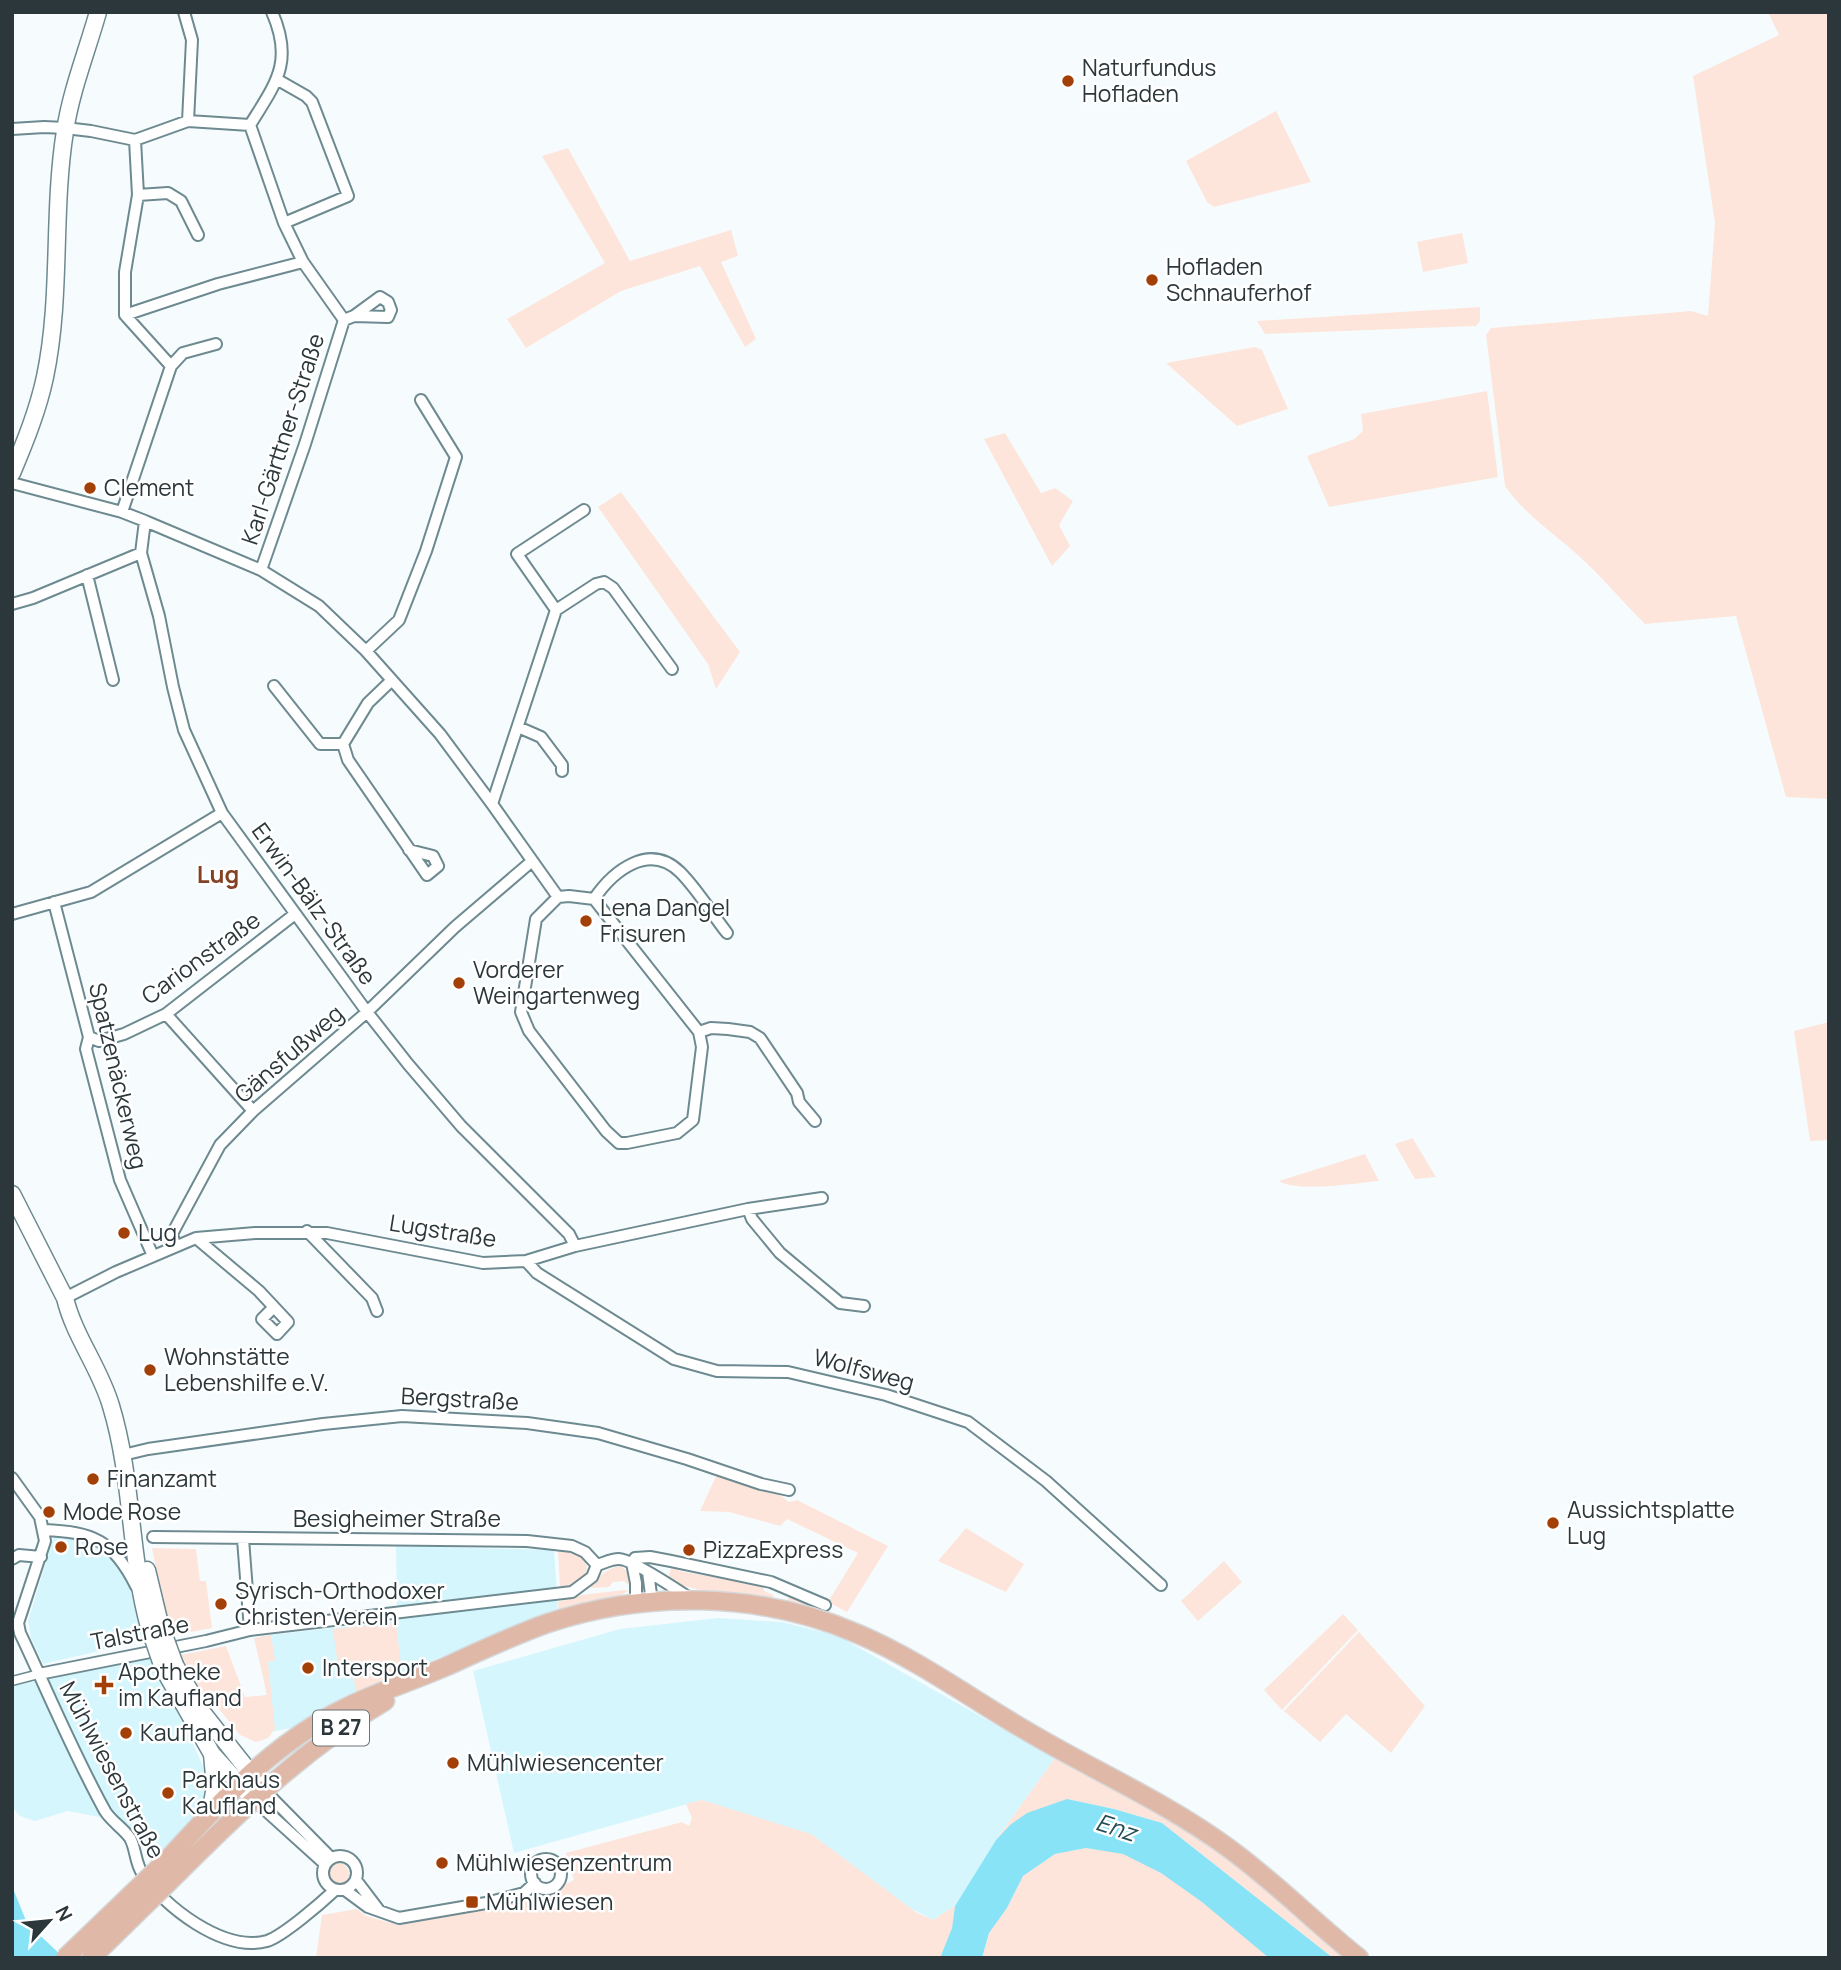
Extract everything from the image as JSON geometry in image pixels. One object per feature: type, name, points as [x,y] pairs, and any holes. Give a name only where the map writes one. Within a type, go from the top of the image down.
[{"type":"main road","points":[[12,473],[29,432],[45,377],[54,308],[58,204],[65,128],[98,12]]},
{"type":"main road","points":[[12,1194],[65,1298],[68,1312],[99,1373],[128,1453],[135,1516],[143,1546],[155,1626]]},
{"type":"main road","points":[[143,1546],[140,1594],[155,1626],[169,1667],[212,1754],[215,1787],[210,1813]]},
{"type":"main road","name":"B 27","points":[[91,1958],[174,1865],[210,1813],[244,1778],[297,1736],[330,1716],[348,1706],[547,1624],[576,1615],[644,1603],[692,1599],[779,1610],[816,1619],[879,1643],[1057,1749],[1201,1829],[1265,1875],[1359,1958]]},
{"type":"main road","points":[[169,1667],[232,1748],[244,1778]]},
{"type":"main road","name":"B 27","points":[[65,1958],[231,1820],[283,1772],[355,1718],[430,1673]]},
{"type":"main road","points":[[212,1754],[221,1756],[232,1748]]},
{"type":"main road","points":[[212,1754],[244,1778],[258,1794]]},
{"type":"street","points":[[184,12],[192,40],[188,121]]},
{"type":"street","points":[[12,130],[65,128],[135,140],[188,121],[250,125],[278,80],[282,41],[272,12]]},
{"type":"street","points":[[278,80],[312,102],[348,196],[284,223]]},
{"type":"street","name":"Karl-Gärttner-Straße","points":[[250,125],[284,223],[303,261],[349,318],[261,570]]},
{"type":"street","points":[[135,140],[138,194],[125,272],[125,315],[170,366]]},
{"type":"street","points":[[138,194],[168,193],[181,201],[198,235]]},
{"type":"street","points":[[125,315],[218,284],[303,261]]},
{"type":"street","points":[[121,512],[170,366],[183,354],[216,344]]},
{"type":"street","points":[[366,651],[399,620],[426,551],[456,457],[421,400]]},
{"type":"street","points":[[12,483],[145,521],[261,570],[319,606],[366,651],[440,734],[558,898]]},
{"type":"street","points":[[556,610],[517,554],[584,510]]},
{"type":"street","name":"Erwin-Bälz-Straße","points":[[145,521],[141,553],[159,616],[184,730],[222,813],[367,1012],[461,1126],[569,1234],[576,1246]]},
{"type":"street","points":[[12,604],[141,553]]},
{"type":"street","points":[[87,575],[113,680]]},
{"type":"street","points":[[492,804],[556,610],[596,583],[604,582],[613,588],[672,669]]},
{"type":"street","points":[[392,680],[368,703],[343,744],[348,760],[409,850]]},
{"type":"street","points":[[274,686],[320,744],[343,744]]},
{"type":"street","points":[[518,727],[541,737],[562,765],[562,771]]},
{"type":"street","points":[[12,914],[91,892],[222,813]]},
{"type":"street","points":[[594,899],[605,883],[634,861],[651,859],[670,864],[680,873],[727,933]]},
{"type":"street","name":"Gänsfußweg","points":[[175,1245],[173,1234],[220,1146],[254,1111],[367,1012],[455,927],[531,862]]},
{"type":"street","points":[[569,896],[594,899],[699,1032],[702,1047],[693,1120],[677,1133],[619,1143],[606,1131],[529,1031],[521,1012],[536,919],[558,898],[569,896]]},
{"type":"street","name":"Spatzenäckerweg","points":[[54,902],[89,1037],[86,1049],[121,1180],[153,1256]]},
{"type":"street","name":"Carionstraße","points":[[89,1037],[99,1041],[124,1034],[166,1014],[295,914]]},
{"type":"street","points":[[166,1014],[254,1111]]},
{"type":"street","points":[[699,1032],[711,1028],[750,1032],[760,1038],[797,1093],[799,1102],[815,1121]]},
{"type":"street","name":"Lugstraße","points":[[65,1298],[175,1245],[196,1238],[307,1231],[385,1243],[438,1256],[483,1263],[526,1261],[576,1246],[748,1209],[822,1198]]},
{"type":"street","points":[[748,1209],[752,1220],[780,1253],[840,1303],[864,1306]]},
{"type":"street","points":[[307,1231],[372,1298],[377,1311]]},
{"type":"street","points":[[196,1238],[259,1291],[273,1308]]},
{"type":"street","name":"Wolfsweg","points":[[526,1261],[537,1273],[674,1359],[717,1371],[788,1372],[849,1385],[968,1422],[1046,1481],[1161,1586]]},
{"type":"street","name":"Bergstraße","points":[[128,1453],[323,1424],[402,1416],[458,1419],[527,1423],[598,1433],[761,1484],[789,1490]]},
{"type":"street","points":[[14,1484],[33,1506],[44,1530],[45,1541],[15,1626]]},
{"type":"street","points":[[44,1530],[76,1532],[110,1546],[125,1565],[140,1594]]},
{"type":"street","name":"Besigheimer Straße","points":[[143,1546],[243,1539],[402,1538],[527,1541],[572,1546],[585,1552],[597,1565]]},
{"type":"street","points":[[243,1539],[250,1630]]},
{"type":"street","points":[[12,1559],[19,1555],[41,1557]]},
{"type":"street","points":[[644,1603],[632,1563],[635,1558],[640,1557],[771,1582],[825,1605]]},
{"type":"street","points":[[597,1565],[618,1559],[632,1563],[692,1599]]},
{"type":"street","points":[[644,1603],[654,1567],[660,1559]]},
{"type":"street","name":"Talstraße","points":[[12,1681],[250,1630],[572,1592],[592,1577],[597,1565]]},
{"type":"street","name":"Mühlwiesenstraße","points":[[15,1626],[106,1812],[128,1835],[135,1849],[140,1871],[165,1900],[201,1927],[216,1935],[255,1942],[267,1941],[335,1888],[356,1880]]},
{"type":"street","points":[[279,1814],[277,1788],[283,1772]]},
{"type":"street","points":[[258,1794],[328,1861]]},
{"type":"street","points":[[231,1820],[251,1814],[279,1814]]},
{"type":"street","points":[[378,1909],[356,1880],[357,1868],[350,1859],[341,1856],[328,1861],[323,1874],[335,1888],[368,1907],[399,1918],[524,1893],[535,1883]]},
{"type":"shaded area","points":[[1768,12],[1829,12],[1829,799],[1786,797],[1736,616],[1645,624],[1588,565],[1522,506],[1505,486],[1486,335],[1491,328],[1691,311],[1708,316],[1715,223],[1693,76],[1779,35]]},
{"type":"shaded area","points":[[1276,111],[1311,182],[1214,207],[1207,202],[1186,161]]},
{"type":"shaded area","points":[[568,148],[630,261],[731,230],[738,256],[721,262],[756,339],[745,347],[700,266],[621,291],[526,348],[507,319],[605,263],[542,156]]},
{"type":"shaded area","points":[[1462,233],[1468,263],[1423,272],[1417,242]]},
{"type":"shaded area","points":[[1480,307],[1480,321],[1476,326],[1265,334],[1257,321]]},
{"type":"shaded area","points":[[1255,347],[1262,350],[1288,409],[1237,426],[1166,363]]},
{"type":"shaded area","points":[[1487,391],[1498,477],[1329,507],[1307,456],[1354,439],[1363,431],[1361,414]]},
{"type":"shaded area","points":[[1005,433],[1041,493],[1055,488],[1073,501],[1059,525],[1070,546],[1052,566],[984,439]]},
{"type":"shaded area","points":[[621,492],[740,652],[716,689],[708,664],[598,507]]},
{"type":"shaded area","points":[[1829,1022],[1829,1140],[1810,1141],[1794,1031]]},
{"type":"shaded area","points":[[1413,1138],[1436,1177],[1415,1179],[1395,1144]]},
{"type":"shaded area","points":[[1365,1154],[1379,1181],[1313,1187],[1288,1185],[1279,1181]]},
{"type":"shaded area","points":[[717,1474],[777,1493],[789,1502],[797,1500],[888,1546],[847,1612],[828,1602],[858,1553],[787,1519],[780,1526],[729,1512],[700,1511]]},
{"type":"shaded area","points":[[966,1528],[1024,1564],[1006,1592],[938,1561]]},
{"type":"shaded area","points":[[66,1535],[94,1542],[108,1549],[130,1577],[147,1640],[43,1664],[31,1638],[28,1621],[54,1536]]},
{"type":"shaded area","points":[[396,1546],[554,1550],[558,1609],[341,1698],[291,1728],[270,1732],[261,1636],[397,1621]]},
{"type":"shaded area","points":[[152,1548],[196,1549],[200,1581],[206,1581],[212,1628],[175,1635],[163,1602]]},
{"type":"shaded area","points":[[558,1550],[571,1551],[585,1561],[585,1574],[572,1585],[560,1587]]},
{"type":"shaded area","points":[[1224,1561],[1242,1582],[1198,1621],[1181,1601]]},
{"type":"shaded area","points":[[621,1566],[631,1575],[631,1587],[624,1581],[613,1582],[609,1587],[590,1588],[603,1574]]},
{"type":"shaded area","points":[[672,1566],[679,1568],[679,1571],[763,1586],[764,1591],[774,1598],[786,1602],[789,1597],[793,1597],[839,1615],[879,1635],[676,1584],[667,1581]]},
{"type":"shaded area","points":[[628,1591],[615,1599],[559,1612],[558,1602],[581,1595]]},
{"type":"shaded area","points":[[1343,1614],[1358,1630],[1282,1710],[1264,1690]]},
{"type":"shaded area","points":[[718,1618],[782,1622],[838,1636],[1055,1758],[996,1840],[955,1906],[933,1920],[702,1800],[514,1853],[473,1671],[620,1629]]},
{"type":"shaded area","points":[[396,1623],[402,1674],[356,1694],[353,1672],[339,1674],[333,1629]]},
{"type":"shaded area","points":[[1359,1632],[1425,1706],[1391,1753],[1346,1714],[1320,1742],[1284,1711]]},
{"type":"shaded area","points":[[271,1635],[275,1660],[268,1662],[275,1729],[268,1738],[256,1742],[240,1735],[207,1694],[203,1695],[181,1655],[226,1646],[245,1697],[267,1695],[254,1638]]},
{"type":"shaded area","points":[[153,1657],[203,1766],[210,1787],[207,1803],[157,1857],[111,1813],[105,1818],[68,1811],[35,1821],[20,1816],[12,1807],[12,1686]]},
{"type":"shaded area","points":[[1055,1758],[1137,1799],[1221,1849],[1352,1958],[1333,1958],[1162,1823],[1067,1799],[1010,1825],[996,1840]]},
{"type":"shaded area","points":[[702,1800],[811,1834],[917,1913],[933,1920],[955,1906],[952,1928],[940,1958],[316,1958],[322,1915],[357,1909],[366,1916],[398,1925],[540,1897],[574,1880],[566,1853],[682,1822],[689,1826],[692,1818],[686,1804]]},
{"type":"shaded area","points":[[1086,1848],[1123,1854],[1160,1872],[1199,1899],[1269,1958],[982,1958],[989,1933],[1007,1908],[1023,1876],[1055,1854]]},
{"type":"shaded area","points":[[338,1863],[346,1866],[349,1874],[346,1882],[338,1885],[330,1882],[327,1874],[330,1866]]},
{"type":"water","name":"Enz","points":[[1067,1799],[1162,1823],[1333,1958],[1269,1958],[1202,1902],[1161,1873],[1123,1854],[1086,1848],[1055,1854],[1023,1876],[1007,1908],[989,1933],[982,1958],[940,1958],[952,1928],[955,1906],[996,1840],[1010,1825],[1027,1813]]},
{"type":"water","points":[[12,1886],[27,1923],[64,1958],[12,1958]]},
{"type":"place","name":"Naturfundus Hofladen","points":[[1068,81]]},
{"type":"place","name":"Hofladen Schnauferhof","points":[[1152,280]]},
{"type":"place","name":"Clement","points":[[90,488]]},
{"type":"place","name":"Lena Dangel Frisuren","points":[[586,921]]},
{"type":"place","name":"Vorderer Weingartenweg","points":[[459,983]]},
{"type":"place","name":"Lug","points":[[124,1233]]},
{"type":"place","name":"Wohnstätte Lebenshilfe e.V.","points":[[150,1370]]},
{"type":"place","name":"Finanzamt","points":[[93,1479]]},
{"type":"place","name":"Mode Rose","points":[[49,1512]]},
{"type":"place","name":"Aussichtsplatte Lug","points":[[1553,1523]]},
{"type":"place","name":"Rose","points":[[61,1547]]},
{"type":"place","name":"PizzaExpress","points":[[689,1550]]},
{"type":"place","name":"Syrisch-Orthodoxer Christen Verein","points":[[221,1604]]},
{"type":"place","name":"Intersport","points":[[308,1668]]},
{"type":"place","name":"Apotheke im Kaufland","points":[[104,1685]]},
{"type":"place","name":"Kaufland","points":[[126,1733]]},
{"type":"place","name":"Mühlwiesencenter","points":[[453,1763]]},
{"type":"place","name":"Parkhaus Kaufland","points":[[168,1793]]},
{"type":"place","name":"Mühlwiesenzentrum","points":[[442,1863]]},
{"type":"place","name":"Mühlwiesen","points":[[472,1902]]},
{"type":"district","name":"Lug","points":[[218,875]]}]
